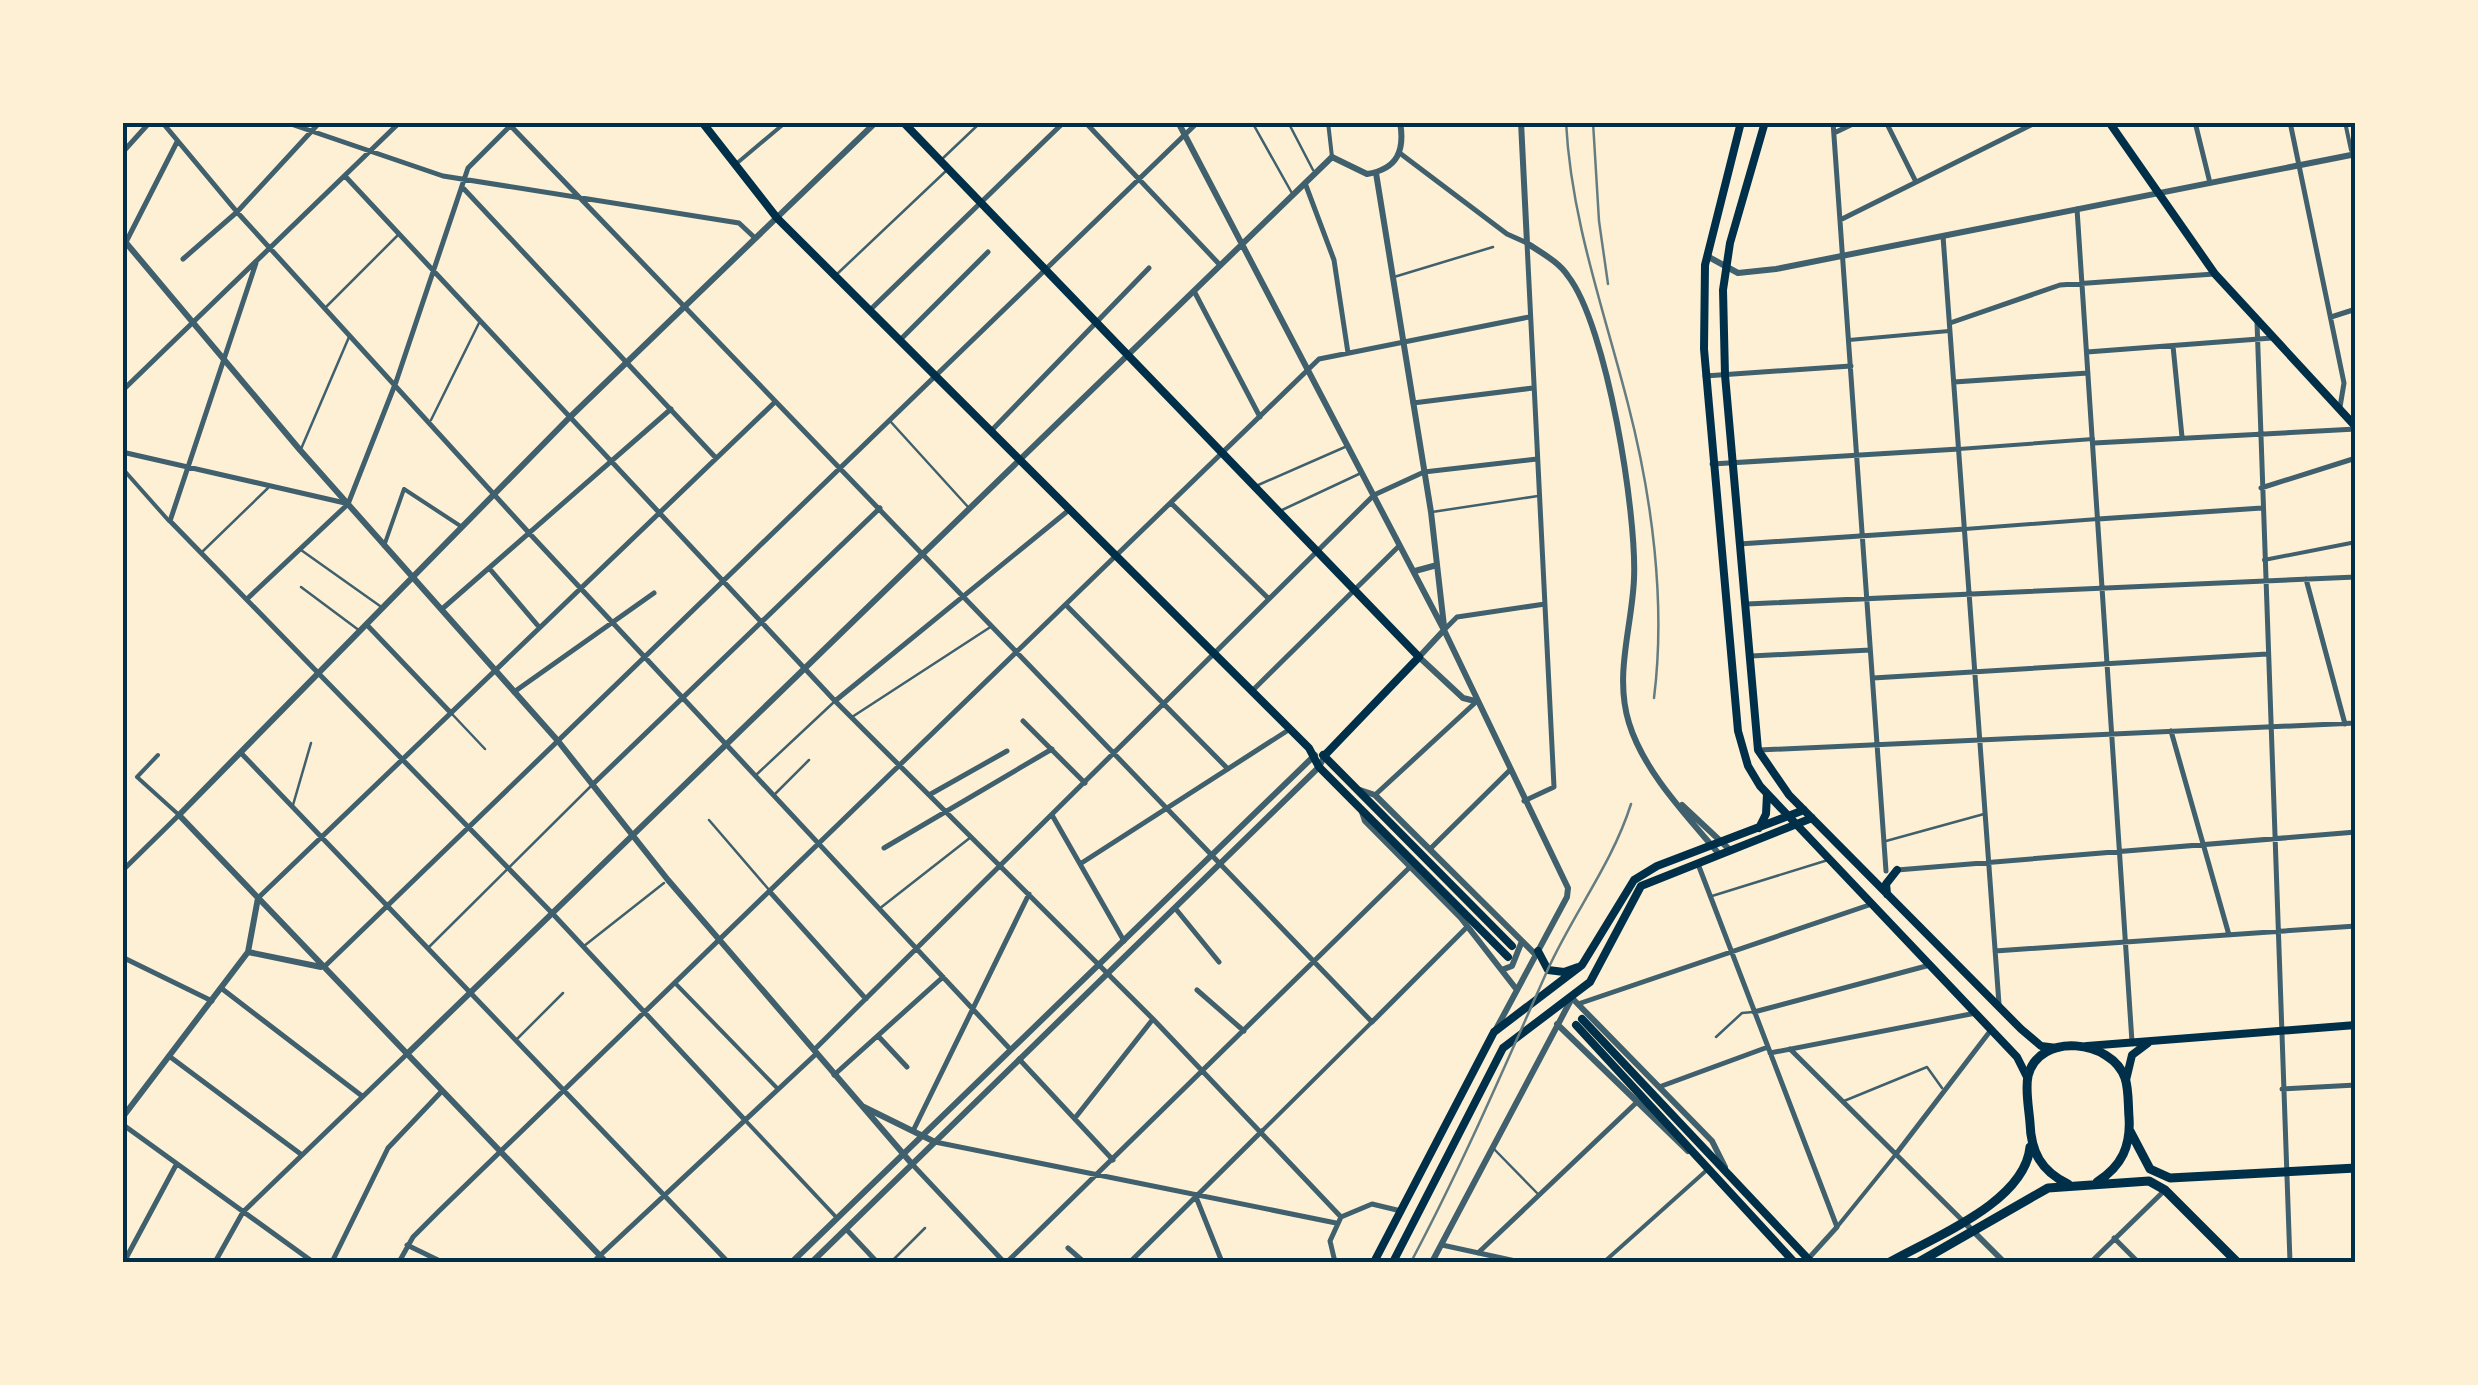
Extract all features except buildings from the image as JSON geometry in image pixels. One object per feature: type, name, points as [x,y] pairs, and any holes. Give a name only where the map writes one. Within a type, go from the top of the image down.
[{"type":"main road","points":[[903,122],[1419,657],[1320,755],[1320,767],[1508,956]]},
{"type":"main road","points":[[1741,122],[1706,256],[1705,376],[1738,731],[1748,766],[1767,794],[2017,1056],[2028,1077],[2028,1164],[2015,1185],[1890,1262]]},
{"type":"main road","points":[[1764,122],[1725,268],[1725,375],[1758,750],[1776,780],[2034,1042],[2057,1048],[2356,1025]]},
{"type":"main road","points":[[2110,122],[2156,194],[2215,274],[2356,428]]},
{"type":"main road","points":[[705,124],[777,218],[1290,729],[1360,790],[1517,944]]},
{"type":"main road","points":[[1759,828],[1766,814],[1767,794]]},
{"type":"main road","points":[[1374,1262],[1494,1032],[1582,966],[1634,880],[1804,810]]},
{"type":"main road","points":[[1392,1262],[1503,1048],[1575,1001],[1598,970],[1641,886],[1812,818]]},
{"type":"main road","points":[[1888,894],[1886,884],[1897,870]]},
{"type":"main road","points":[[1537,953],[1552,972],[1582,966]]},
{"type":"main road","points":[[1794,1262],[1579,1022],[1810,1261]]},
{"type":"main road","points":[[2094,1183],[2120,1162],[2130,1129],[2126,1080],[2132,1055],[2154,1040]]},
{"type":"main road","points":[[2087,1046],[2107,1054],[2126,1080]]},
{"type":"main road","points":[[2028,1077],[2038,1061],[2057,1048]]},
{"type":"main road","points":[[2130,1129],[2150,1168],[2170,1178],[2356,1168]]},
{"type":"main road","points":[[2030,1140],[2044,1168],[2071,1185]]},
{"type":"main road","points":[[1919,1262],[2034,1194],[2071,1185],[2149,1181],[2166,1190],[2237,1262]]},
{"type":"street","points":[[122,153],[150,122]]},
{"type":"street","points":[[162,122],[270,250],[431,420],[580,589],[1012,1050]]},
{"type":"street","points":[[285,122],[368,153],[464,180],[739,223],[755,238]]},
{"type":"street","points":[[182,259],[237,212],[320,122]]},
{"type":"street","points":[[122,391],[400,122]]},
{"type":"street","points":[[735,165],[786,122]]},
{"type":"street","points":[[124,867],[179,816],[568,418],[876,122]]},
{"type":"street","points":[[870,310],[1064,122]]},
{"type":"street","points":[[1085,122],[1220,265]]},
{"type":"street","points":[[1178,122],[1444,630],[1568,892],[1494,1032]]},
{"type":"street","points":[[324,967],[1198,122]]},
{"type":"street","points":[[1328,122],[1332,157]]},
{"type":"street","points":[[1400,122],[1401,154]]},
{"type":"street","points":[[1521,122],[1554,787],[1524,801]]},
{"type":"street","points":[[1834,122],[1886,870]]},
{"type":"street","points":[[1834,133],[1857,122]]},
{"type":"street","points":[[1886,122],[1916,182]]},
{"type":"street","points":[[1840,220],[2037,122]]},
{"type":"street","points":[[2195,122],[2210,183]]},
{"type":"street","points":[[2290,122],[2344,383],[2339,410]]},
{"type":"street","points":[[1706,256],[1744,274],[2299,165],[2353,152],[2345,122]]},
{"type":"street","points":[[246,599],[348,504],[396,382],[468,168],[510,124],[1372,1022]]},
{"type":"street","points":[[178,141],[124,240],[222,360],[558,741],[668,880],[858,1104],[1006,1262],[1410,867]]},
{"type":"street","points":[[1332,157],[1359,172],[1376,172],[1401,154]]},
{"type":"street","points":[[1401,154],[1569,276],[1582,300],[1626,467],[1634,551],[1623,674],[1626,712],[1647,760],[1719,854]]},
{"type":"street","points":[[215,1262],[243,1212],[1332,157]]},
{"type":"street","points":[[1376,172],[1430,512],[1444,630]]},
{"type":"street","points":[[345,176],[835,702],[1100,964],[1341,1217]]},
{"type":"street","points":[[1305,183],[1334,260],[1348,352]]},
{"type":"street","points":[[464,189],[716,458]]},
{"type":"street","points":[[2077,209],[2132,1042]]},
{"type":"street","points":[[1943,236],[2000,1007]]},
{"type":"street","points":[[900,340],[988,252]]},
{"type":"street","points":[[170,521],[256,263]]},
{"type":"street","points":[[991,431],[1149,268]]},
{"type":"street","points":[[1849,340],[1950,327],[2030,293],[2082,282],[2215,274]]},
{"type":"street","points":[[1194,291],[1260,417]]},
{"type":"street","points":[[2331,317],[2356,309]]},
{"type":"street","points":[[398,1262],[407,1245],[564,1090],[1319,360],[1530,316]]},
{"type":"street","points":[[2257,322],[2272,839],[2290,1262]]},
{"type":"street","points":[[2087,352],[2272,338]]},
{"type":"street","points":[[2172,346],[2182,438]]},
{"type":"street","points":[[1705,376],[1850,366]]},
{"type":"street","points":[[1954,382],[2088,373]]},
{"type":"street","points":[[1413,403],[1533,388]]},
{"type":"street","points":[[313,1262],[176,1165],[122,1121],[248,952],[258,898],[776,401]]},
{"type":"street","points":[[442,609],[671,409]]},
{"type":"street","points":[[1712,464],[2356,428]]},
{"type":"street","points":[[122,452],[348,504]]},
{"type":"street","points":[[2262,488],[2356,458]]},
{"type":"street","points":[[158,755],[137,777],[442,1090],[599,1260],[1374,496],[1424,472],[1537,459]]},
{"type":"street","points":[[122,468],[552,913],[838,1218]]},
{"type":"street","points":[[384,546],[404,489],[462,527]]},
{"type":"street","points":[[1171,504],[1270,600]]},
{"type":"street","points":[[592,785],[880,508]]},
{"type":"street","points":[[1739,544],[2262,508]]},
{"type":"street","points":[[835,702],[1070,510]]},
{"type":"street","points":[[2264,560],[2356,542]]},
{"type":"street","points":[[1252,691],[1400,545]]},
{"type":"street","points":[[1414,571],[1437,565]]},
{"type":"street","points":[[489,568],[540,628]]},
{"type":"street","points":[[1744,604],[2356,577]]},
{"type":"street","points":[[2306,579],[2345,724]]},
{"type":"street","points":[[514,692],[654,593]]},
{"type":"street","points":[[1476,701],[1464,698],[1419,657],[1457,618],[1546,604]]},
{"type":"street","points":[[1066,605],[1228,769]]},
{"type":"street","points":[[366,624],[452,712]]},
{"type":"street","points":[[1748,656],[1870,650]]},
{"type":"street","points":[[1872,678],[2267,654]]},
{"type":"street","points":[[1375,795],[1476,701]]},
{"type":"street","points":[[1024,721],[1085,782]]},
{"type":"street","points":[[1758,750],[2356,723]]},
{"type":"street","points":[[1080,864],[1290,729]]},
{"type":"street","points":[[2171,732],[2229,935]]},
{"type":"street","points":[[884,848],[1052,749]]},
{"type":"street","points":[[929,795],[1007,751]]},
{"type":"street","points":[[241,752],[728,1262]]},
{"type":"street","points":[[792,1262],[1320,755]]},
{"type":"street","points":[[812,1262],[1320,767]]},
{"type":"street","points":[[1430,849],[1510,770]]},
{"type":"street","points":[[1360,790],[1375,795],[1517,944],[1537,953]]},
{"type":"street","points":[[1681,804],[1730,850]]},
{"type":"street","points":[[1360,808],[1364,821],[1502,969],[1516,990]]},
{"type":"street","points":[[1052,815],[1124,941]]},
{"type":"street","points":[[1864,870],[2356,832]]},
{"type":"street","points":[[1697,862],[1837,1227]]},
{"type":"street","points":[[770,892],[866,999]]},
{"type":"street","points":[[913,1131],[1028,894]]},
{"type":"street","points":[[1432,1262],[1557,1024],[1575,1001],[1872,904]]},
{"type":"street","points":[[1175,908],[1219,962]]},
{"type":"street","points":[[1995,951],[2356,926]]},
{"type":"street","points":[[1130,1262],[1466,929]]},
{"type":"street","points":[[1502,969],[1512,966],[1517,944]]},
{"type":"street","points":[[248,952],[324,967]]},
{"type":"street","points":[[122,957],[212,1001]]},
{"type":"street","points":[[1754,1012],[1930,965]]},
{"type":"street","points":[[834,1075],[943,977]]},
{"type":"street","points":[[675,984],[777,1088]]},
{"type":"street","points":[[221,988],[362,1096]]},
{"type":"street","points":[[1198,990],[1244,1031]]},
{"type":"street","points":[[1575,1001],[1712,1141],[1728,1173]]},
{"type":"street","points":[[1660,1088],[1769,1050],[1976,1013]]},
{"type":"street","points":[[1074,1118],[1153,1019]]},
{"type":"street","points":[[1557,1024],[1708,1169],[1604,1262]]},
{"type":"street","points":[[1810,1261],[1992,1030]]},
{"type":"street","points":[[879,1037],[907,1067]]},
{"type":"street","points":[[1790,1049],[2004,1262]]},
{"type":"street","points":[[169,1056],[302,1156]]},
{"type":"street","points":[[1020,1060],[1113,1160]]},
{"type":"street","points":[[2282,1090],[2356,1085]]},
{"type":"street","points":[[332,1262],[388,1148],[442,1090]]},
{"type":"street","points":[[1478,1252],[1636,1103]]},
{"type":"street","points":[[858,1104],[935,1142],[1093,1177],[1336,1223]]},
{"type":"street","points":[[124,1262],[176,1165]]},
{"type":"street","points":[[2090,1262],[2166,1190]]},
{"type":"street","points":[[1196,1197],[1222,1262]]},
{"type":"street","points":[[1335,1262],[1330,1240],[1341,1217],[1372,1204],[1401,1212]]},
{"type":"street","points":[[846,1228],[877,1262]]},
{"type":"street","points":[[2114,1238],[2138,1262]]},
{"type":"street","points":[[1442,1244],[1514,1262]]},
{"type":"street","points":[[407,1245],[442,1262]]},
{"type":"street","points":[[1068,1248],[1084,1262]]},
{"type":"lane","points":[[940,161],[981,122]]},
{"type":"lane","points":[[1252,122],[1293,195]]},
{"type":"lane","points":[[1288,122],[1315,173]]},
{"type":"lane","points":[[835,276],[948,169]]},
{"type":"lane","points":[[325,308],[398,234]]},
{"type":"lane","points":[[1393,277],[1492,246]]},
{"type":"lane","points":[[431,420],[480,322]]},
{"type":"lane","points":[[300,450],[350,336]]},
{"type":"lane","points":[[890,420],[969,508]]},
{"type":"lane","points":[[1254,486],[1348,446]]},
{"type":"lane","points":[[1278,511],[1362,473]]},
{"type":"lane","points":[[202,554],[269,486]]},
{"type":"lane","points":[[1430,512],[1540,496]]},
{"type":"lane","points":[[300,549],[382,608]]},
{"type":"lane","points":[[302,587],[360,631]]},
{"type":"lane","points":[[851,718],[993,625]]},
{"type":"lane","points":[[755,776],[835,702]]},
{"type":"lane","points":[[452,712],[485,750]]},
{"type":"lane","points":[[292,806],[311,743]]},
{"type":"lane","points":[[773,796],[809,760]]},
{"type":"lane","points":[[428,948],[592,785]]},
{"type":"lane","points":[[1884,841],[1985,814]]},
{"type":"lane","points":[[708,820],[770,892]]},
{"type":"lane","points":[[878,910],[970,837]]},
{"type":"lane","points":[[1710,897],[1829,860]]},
{"type":"lane","points":[[583,947],[668,880]]},
{"type":"lane","points":[[516,1040],[563,992]]},
{"type":"lane","points":[[1716,1037],[1742,1014],[1754,1012]]},
{"type":"lane","points":[[1843,1102],[1927,1067],[1944,1092]]},
{"type":"lane","points":[[1493,1148],[1540,1196]]},
{"type":"lane","points":[[891,1262],[925,1228]]},
{"type":"railway","points":[[1566,122],[1581,230],[1628,404],[1650,513],[1658,625],[1654,698]]},
{"type":"railway","points":[[1593,122],[1599,221],[1608,284]]},
{"type":"railway","points":[[1411,1262],[1558,948],[1614,847],[1631,804]]}]
